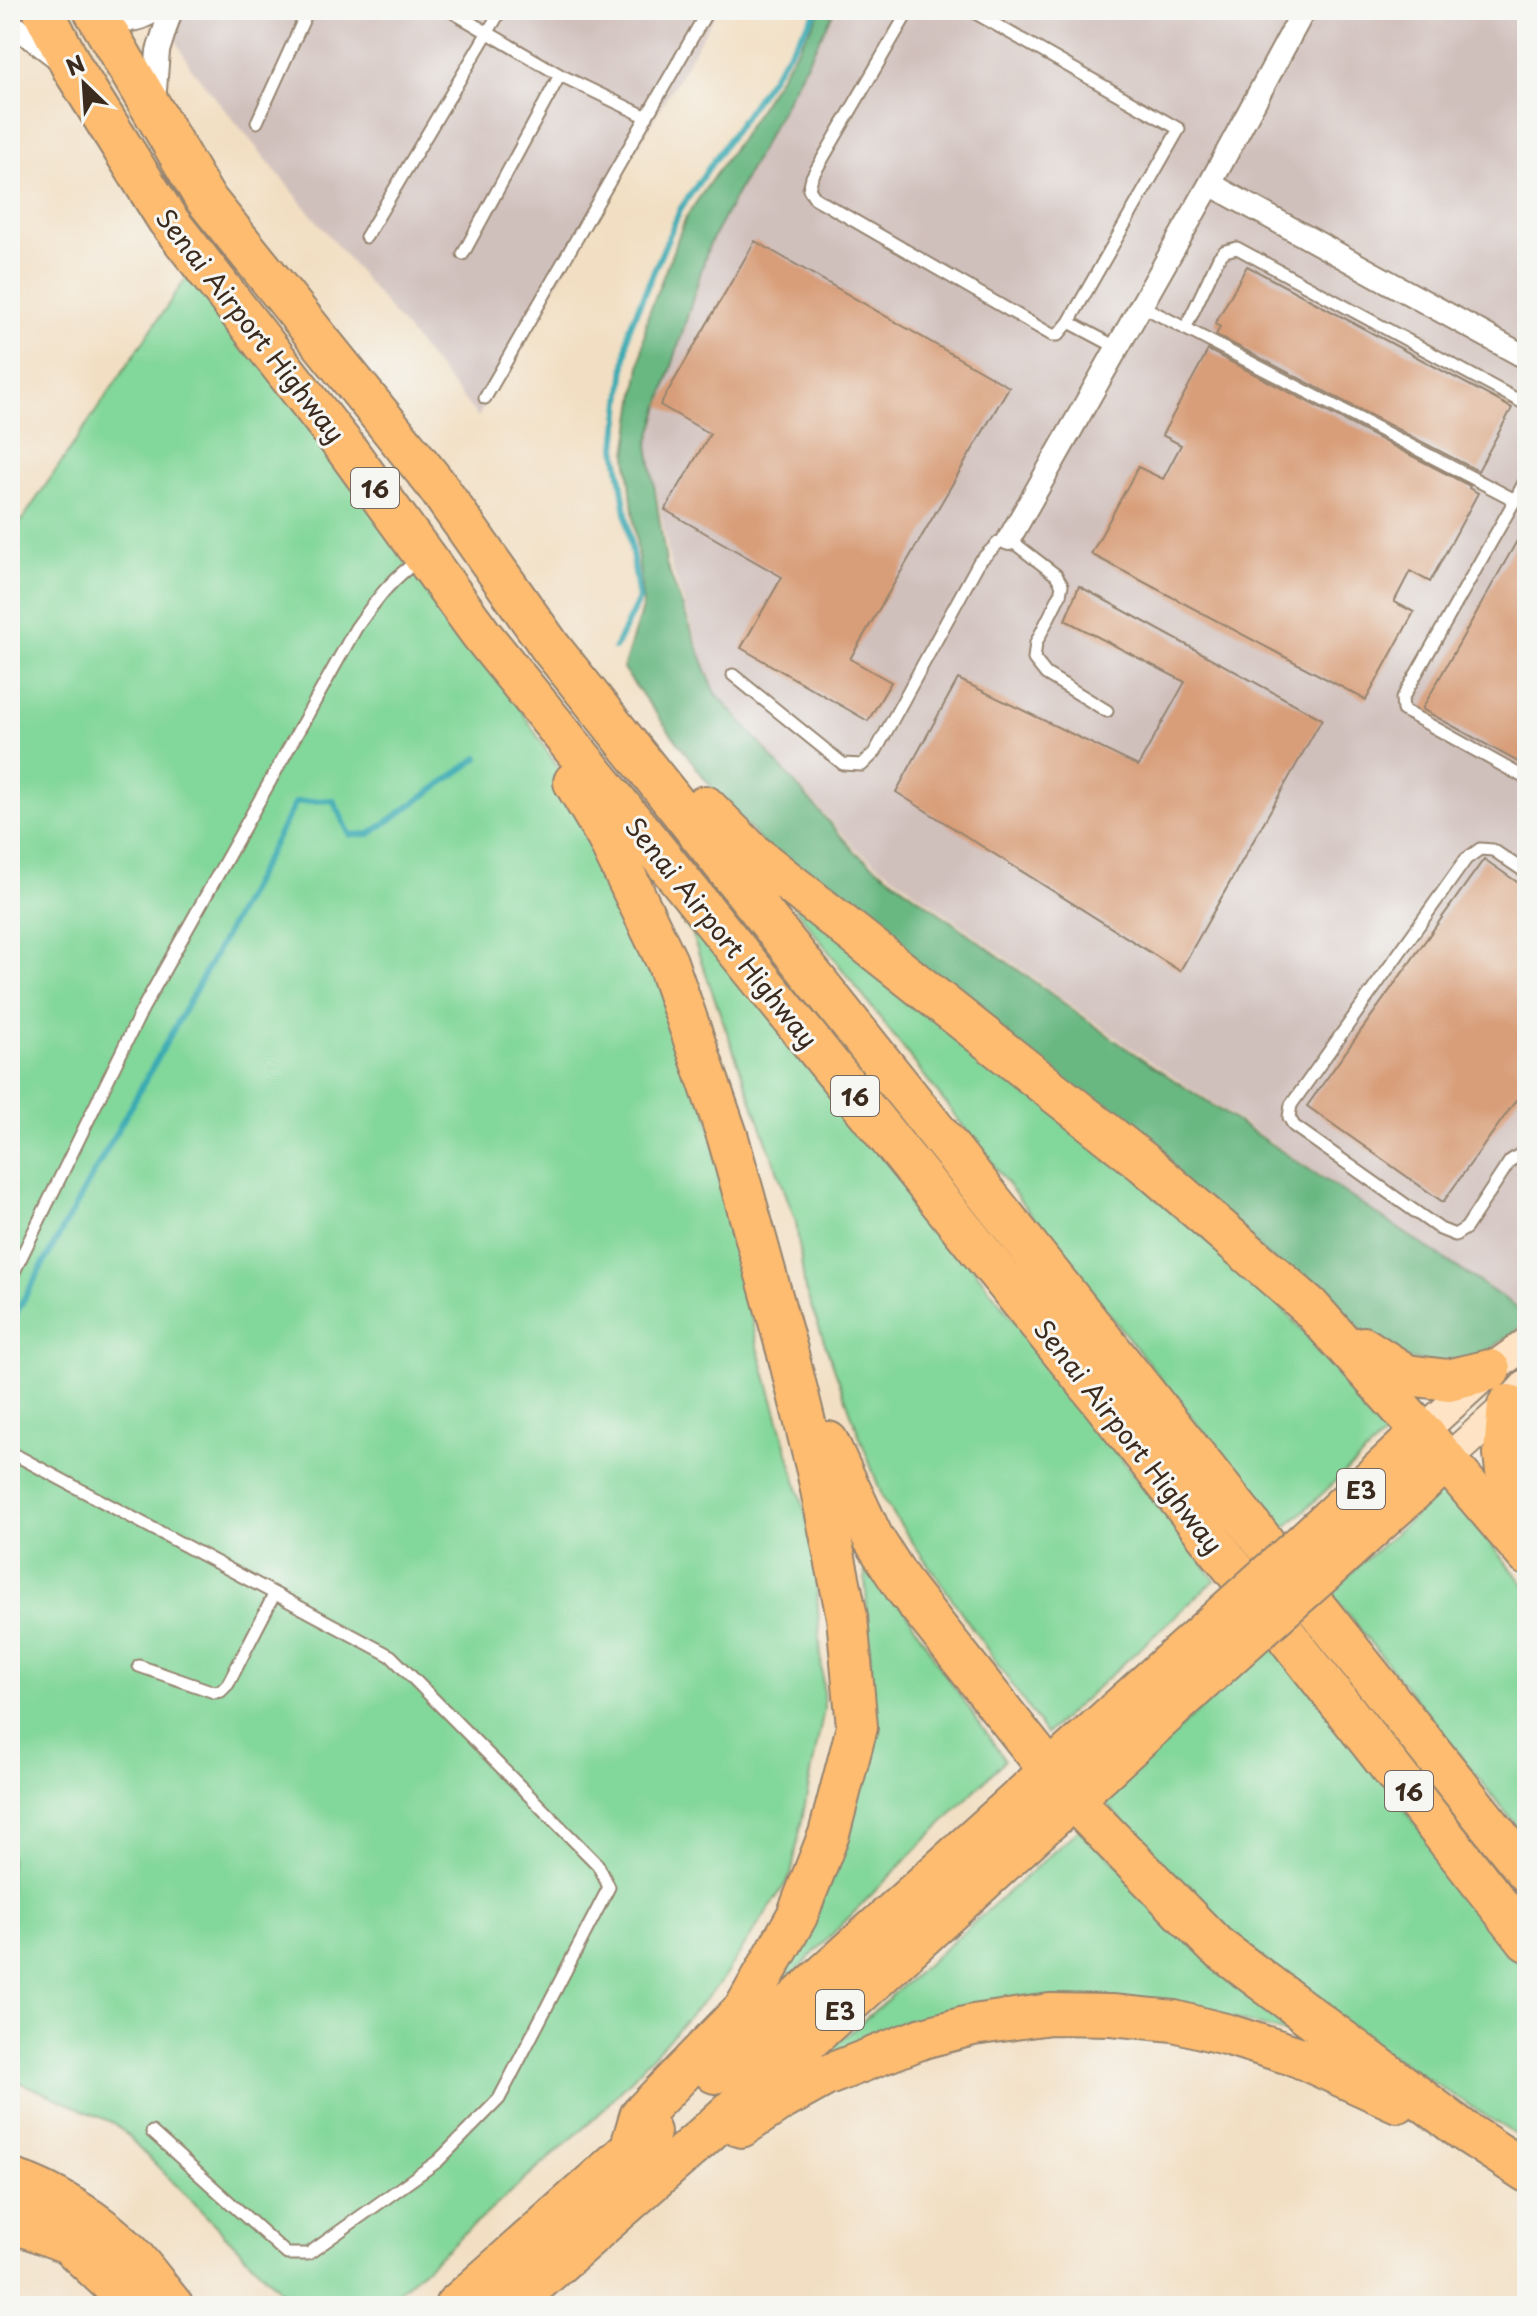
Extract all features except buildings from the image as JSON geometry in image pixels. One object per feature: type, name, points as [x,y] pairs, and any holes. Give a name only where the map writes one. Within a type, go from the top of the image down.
[{"type":"highway","name":"Senai Airport Highway","points":[[43,10],[73,69],[167,219],[347,450],[481,634],[1096,1394],[1527,1941]]},
{"type":"highway","name":"Senai Airport Highway","points":[[95,12],[204,197],[434,482],[551,648],[1527,1872]]},
{"type":"highway","points":[[481,634],[607,837],[667,962],[728,1138],[787,1350],[818,1475],[847,1617],[857,1727],[829,1834],[797,1916],[745,2008],[640,2116],[630,2150]]},
{"type":"highway","points":[[551,648],[605,697],[753,854],[1144,1163],[1309,1306],[1407,1375],[1508,1386],[1504,1454],[1507,1480],[1527,1528]]},
{"type":"highway","points":[[1309,1306],[1527,1555]]},
{"type":"highway","points":[[787,1350],[873,1538],[905,1588],[1061,1786],[1216,1946],[1464,2131],[1527,2172]]},
{"type":"highway","name":"E3","points":[[455,2306],[630,2150],[1061,1786],[1434,1446]]},
{"type":"highway","name":"E3","points":[[510,2306],[705,2135],[1061,1786]]},
{"type":"highway","points":[[609,2219],[780,2101],[825,2076],[923,2038],[973,2025],[1050,2014],[1111,2015],[1174,2021],[1229,2035],[1299,2057],[1464,2131]]},
{"type":"highway","points":[[10,2179],[75,2208],[129,2252],[173,2306]]},
{"type":"highway","points":[[10,2221],[68,2243],[135,2306]]},
{"type":"main road","points":[[1434,1446],[1508,1386],[1527,1343]]},
{"type":"street","points":[[95,12],[122,22],[155,10]]},
{"type":"street","points":[[154,110],[158,51],[171,10]]},
{"type":"street","points":[[1009,539],[1142,306],[1304,10]]},
{"type":"street","points":[[10,26],[21,30],[73,69]]},
{"type":"street","points":[[1210,184],[1527,358]]},
{"type":"lane","points":[[257,122],[308,10]]},
{"type":"lane","points":[[449,10],[560,75],[647,117]]},
{"type":"lane","points":[[366,237],[501,10]]},
{"type":"lane","points":[[485,398],[708,10]]},
{"type":"lane","points":[[909,10],[812,177],[809,189],[815,198],[1052,335],[1058,335],[1069,322],[1179,129],[970,10]]},
{"type":"lane","points":[[463,254],[560,75]]},
{"type":"lane","points":[[1185,329],[1219,257],[1225,251],[1237,248],[1527,405]]},
{"type":"lane","points":[[1142,306],[1515,500]]},
{"type":"lane","points":[[1069,322],[1118,348]]},
{"type":"lane","points":[[1527,477],[1401,705],[1403,710],[1527,779]]},
{"type":"lane","points":[[733,675],[843,764],[862,765],[875,752],[979,562],[999,542],[1009,539],[1056,575],[1062,585],[1036,643],[1034,659],[1046,674],[1107,711]]},
{"type":"lane","points":[[10,1280],[143,1008],[356,628],[398,575],[424,556]]},
{"type":"lane","points":[[1527,873],[1493,850],[1480,849],[1466,859],[1291,1105],[1289,1117],[1294,1126],[1428,1221],[1455,1235],[1466,1228],[1510,1161],[1527,1152]]},
{"type":"lane","points":[[10,1452],[391,1656],[598,1865],[609,1887],[499,2099],[438,2161],[308,2254],[287,2254],[152,2132]]},
{"type":"lane","points":[[139,1666],[214,1692],[221,1691],[228,1684],[274,1595]]},
{"type":"shaded area","points":[[160,10],[718,10],[478,417],[191,68]]},
{"type":"shaded area","points":[[836,10],[1527,10],[1527,1314],[1125,1044],[855,848],[714,691],[670,562],[648,445],[709,245]]},
{"type":"green space","points":[[822,10],[835,10],[709,245],[648,445],[666,563],[714,691],[854,851],[1123,1046],[1527,1314],[1527,1322],[1465,1369],[1392,1356],[770,852],[709,784],[623,669],[643,605],[627,454],[647,318],[686,217]]},
{"type":"green space","points":[[191,271],[498,674],[595,826],[699,1074],[757,1344],[814,1543],[824,1709],[791,1875],[720,1983],[596,2117],[382,2306],[295,2306],[116,2124],[10,2078],[10,538]]},
{"type":"green space","points":[[645,844],[1215,1580],[1046,1734],[884,1501],[805,1290],[796,1222],[691,933],[643,863]]},
{"type":"green space","points":[[773,879],[1234,1255],[1392,1429],[1282,1531],[1056,1247]]},
{"type":"green space","points":[[1445,1488],[1527,1588],[1527,1839],[1330,1592]]},
{"type":"green space","points":[[863,1543],[939,1665],[1005,1760],[777,1990],[838,1866],[873,1704]]},
{"type":"green space","points":[[1276,1638],[1527,1972],[1527,2142],[1344,2026],[1201,1907],[1103,1800]]},
{"type":"green space","points":[[1079,1829],[1308,2039],[1175,2003],[1018,1997],[825,2055]]},
{"type":"waterway","points":[[615,648],[639,599],[616,447],[629,329],[681,208],[818,10]]},
{"type":"waterway","points":[[10,1324],[296,802],[333,800],[350,835],[370,834],[478,758]]}]
